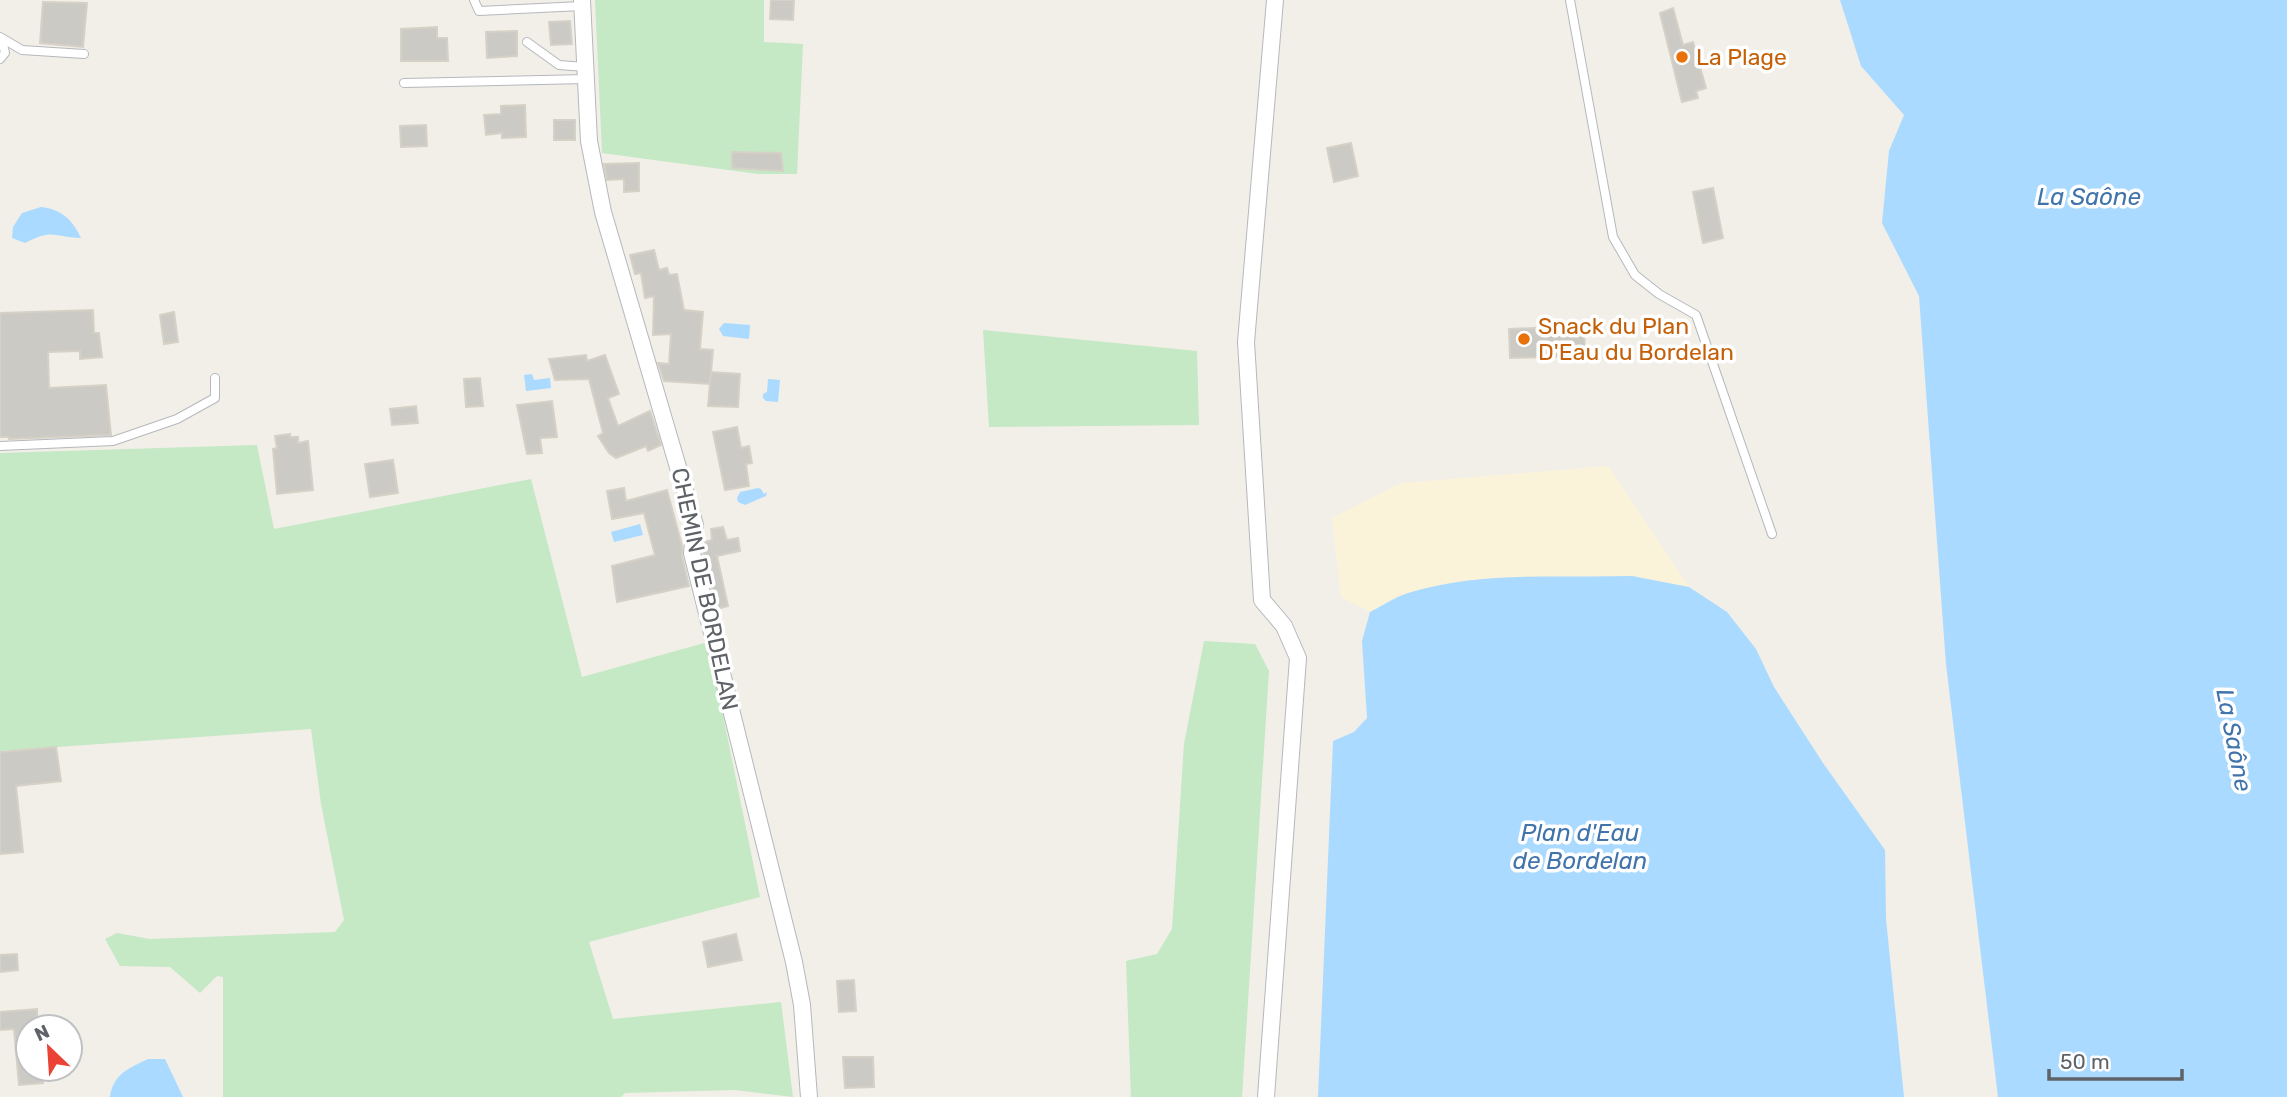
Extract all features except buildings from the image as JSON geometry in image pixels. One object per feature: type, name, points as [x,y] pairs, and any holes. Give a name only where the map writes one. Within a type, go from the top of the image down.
[{"type":"street","points":[[1266,1097],[1298,658],[1283,626],[1262,600],[1245,342],[1275,0]]},
{"type":"street","name":"CHEMIN DE BORDELAN","points":[[582,3],[589,141],[603,212],[695,525],[692,553],[794,962],[802,1005],[809,1097]]},
{"type":"lane","points":[[474,0],[479,11],[582,3]]},
{"type":"lane","points":[[1570,0],[1613,237],[1635,275],[1659,294],[1696,315],[1772,534]]},
{"type":"lane","points":[[1,38],[22,50],[84,54]]},
{"type":"lane","points":[[0,59],[5,53],[1,38]]},
{"type":"lane","points":[[527,41],[559,65],[586,73]]},
{"type":"lane","points":[[404,83],[586,73]]},
{"type":"lane","points":[[0,446],[113,441],[177,419],[215,398],[215,377]]},
{"type":"green space","points":[[595,0],[764,0],[764,42],[803,44],[797,174],[758,174],[602,153]]},
{"type":"green space","points":[[983,330],[1197,351],[1199,425],[989,427]]},
{"type":"green space","points":[[257,445],[274,529],[531,479],[582,677],[708,642],[760,897],[589,942],[613,1019],[781,1002],[793,1097],[735,1090],[625,1093],[621,1097],[223,1097],[223,977],[217,976],[200,993],[170,967],[120,966],[105,939],[117,933],[150,939],[335,932],[344,920],[321,804],[311,729],[0,751],[0,453]]},
{"type":"green space","points":[[1204,641],[1255,644],[1269,671],[1242,1097],[1131,1097],[1126,961],[1157,954],[1172,929],[1184,744]]},
{"type":"sand","points":[[1608,466],[1689,587],[1632,576],[1588,577],[1405,594],[1370,612],[1341,597],[1332,518],[1401,483]]},
{"type":"water","name":"La Saône","points":[[1840,0],[2287,0],[2287,1097],[1998,1097],[1946,664],[1919,296],[1882,223],[1889,151],[1904,115],[1861,66]]},
{"type":"water","points":[[41,207],[55,210],[65,216],[81,238],[53,234],[25,243],[12,238],[13,227],[22,213]]},
{"type":"water","points":[[724,323],[750,325],[749,339],[723,336],[719,329]]},
{"type":"water","points":[[532,374],[534,380],[550,378],[551,388],[526,391],[524,375]]},
{"type":"water","points":[[768,379],[780,380],[778,402],[766,401],[763,398],[763,394],[767,392]]},
{"type":"water","points":[[758,488],[764,494],[767,492],[766,496],[745,505],[738,502],[740,492]]},
{"type":"water","points":[[640,524],[643,535],[614,542],[611,532]]},
{"type":"water","name":"Plan d'Eau de Bordelan","points":[[1632,576],[1689,587],[1727,612],[1756,649],[1774,687],[1823,763],[1885,850],[1886,919],[1904,1097],[1318,1097],[1333,741],[1354,732],[1367,718],[1362,641],[1370,612],[1408,593],[1463,581],[1519,577]]},
{"type":"water","points":[[148,1059],[165,1059],[183,1097],[110,1097],[118,1077]]},
{"type":"place","name":"La Plage","points":[[1682,57]]},
{"type":"place","name":"Snack du Plan D'Eau du Bordelan","points":[[1524,339]]}]
